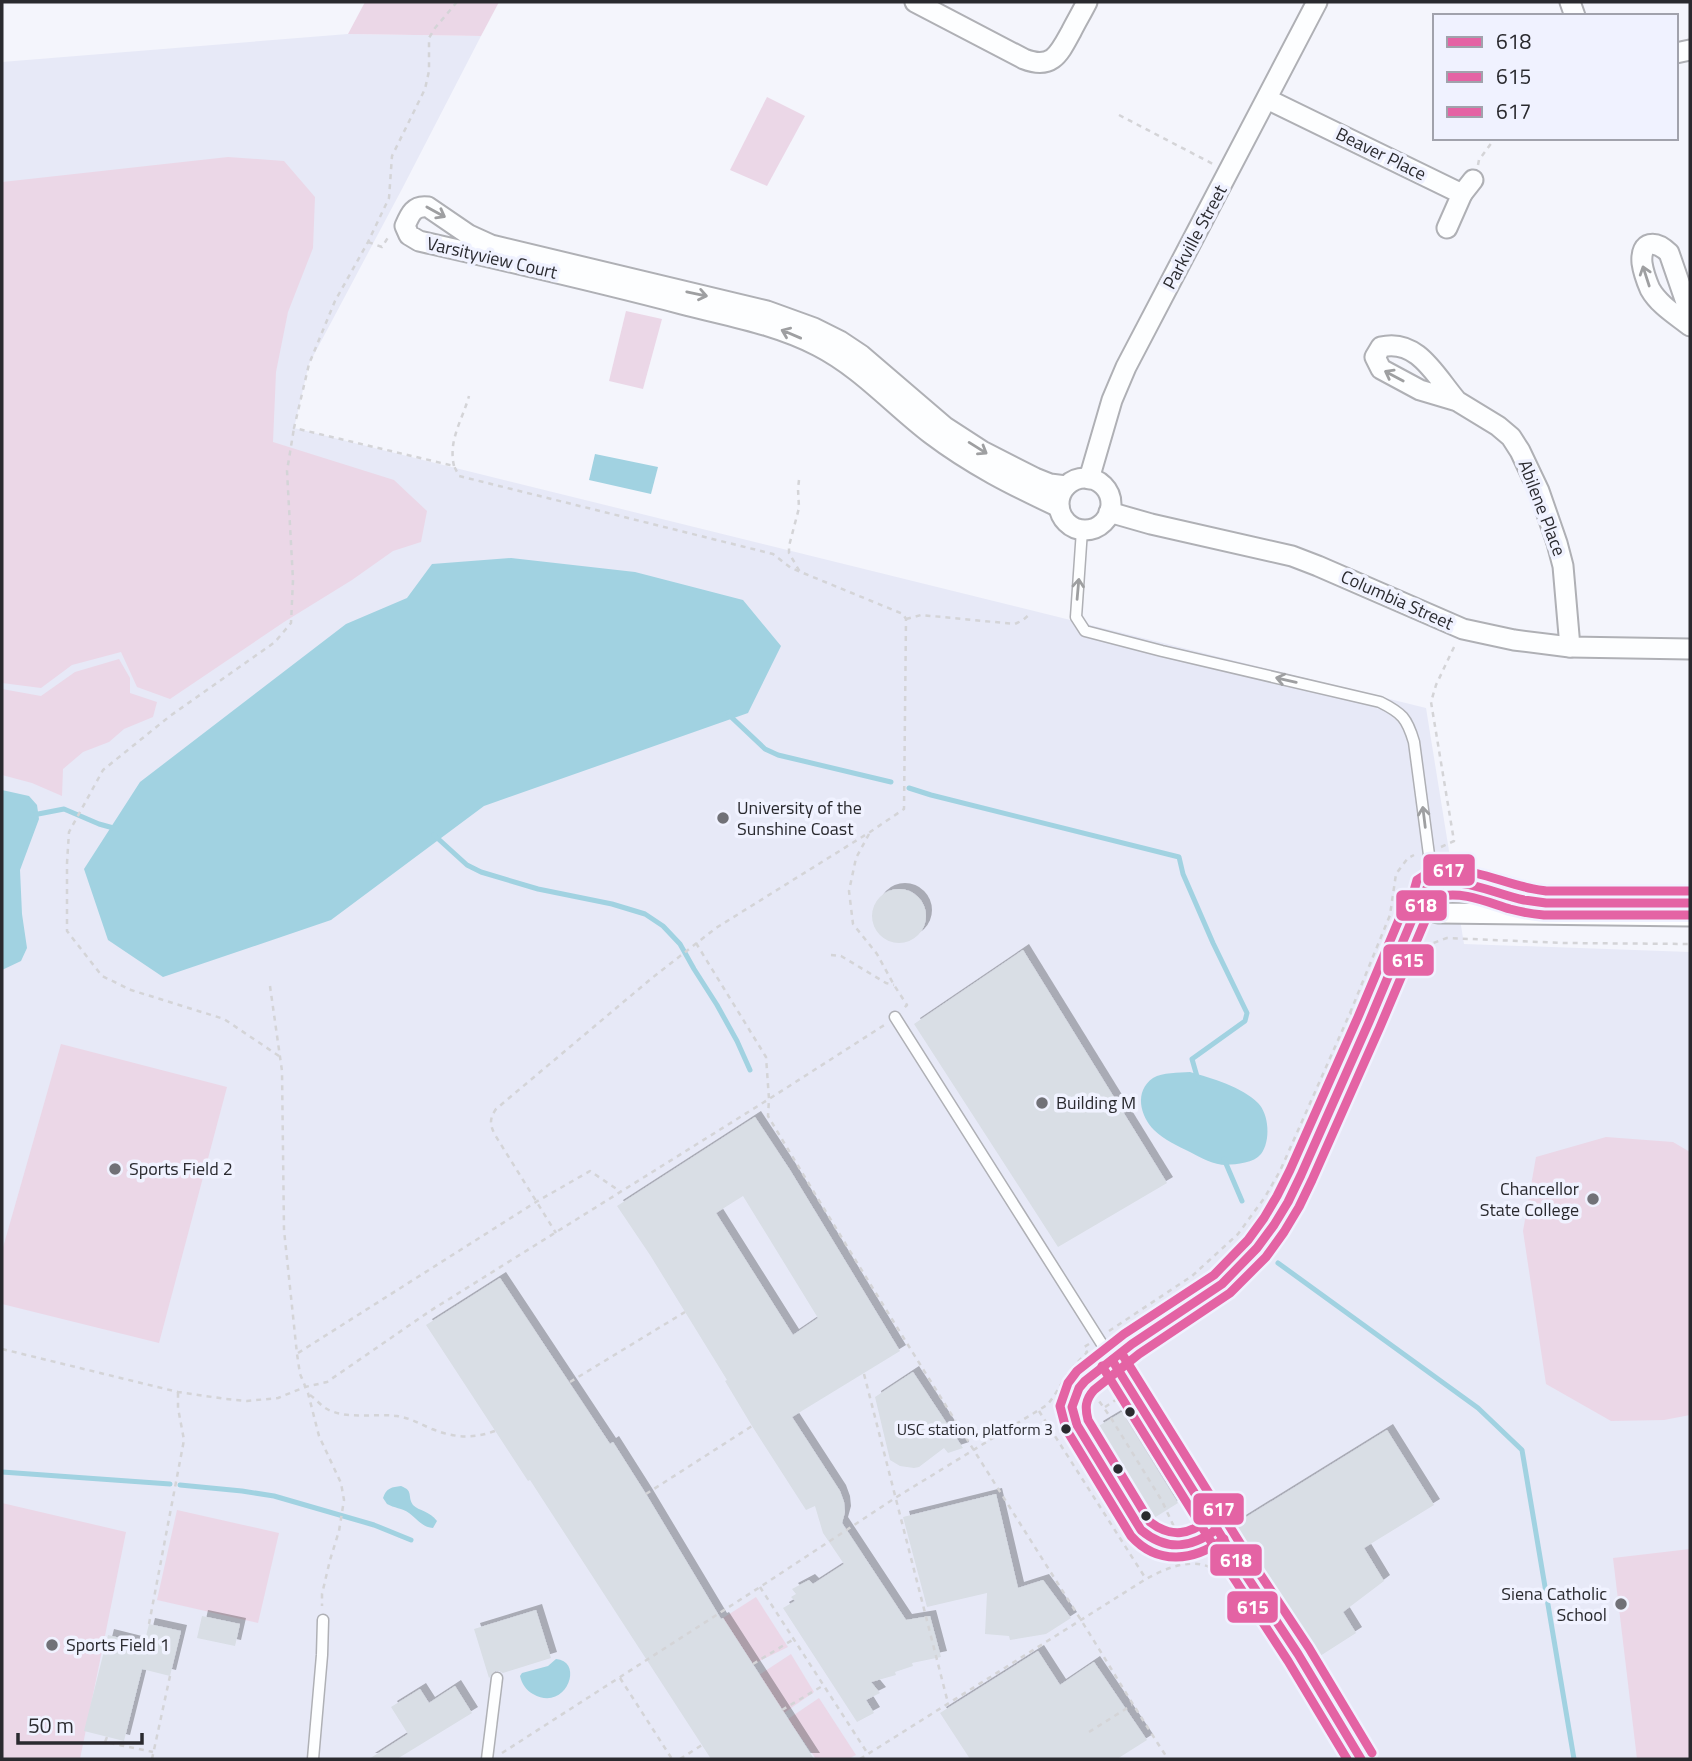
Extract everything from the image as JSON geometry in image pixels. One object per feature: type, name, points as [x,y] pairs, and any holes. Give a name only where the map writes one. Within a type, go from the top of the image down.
[{"type":"street","points":[[915,2],[1024,59],[1040,64],[1057,56],[1087,2]]},
{"type":"street","name":"Parkville Street","points":[[1089,479],[1112,400],[1126,367],[1317,2]]},
{"type":"street","name":"Beaver Place","points":[[1267,99],[1467,187]]},
{"type":"street","points":[[1447,228],[1467,187]]},
{"type":"street","points":[[1690,314],[1669,253],[1662,246],[1649,244],[1642,254],[1642,264],[1650,288],[1660,302],[1690,326]]},
{"type":"street","name":"Varsityview Court","points":[[489,251],[668,294],[767,311],[814,328],[840,341],[886,395],[929,432],[976,466],[1059,507]]},
{"type":"street","name":"Varsityview Court","points":[[856,361],[982,451],[1035,478],[1066,486]]},
{"type":"street","name":"Abilene Place","points":[[1457,401],[1511,437],[1539,491],[1563,566],[1570,647]]},
{"type":"street","points":[[1081,479],[1089,479],[1103,486],[1110,498],[1110,512],[1099,526],[1082,530],[1066,522],[1059,507],[1059,499],[1066,486],[1081,479]]},
{"type":"street","name":"Columbia Street","points":[[1110,512],[1292,556],[1463,629],[1514,640],[1570,647],[1690,649]]},
{"type":"street","points":[[1690,903],[1546,903],[1450,883],[1427,888],[1423,903],[1428,911],[1438,913],[1690,916]]},
{"type":"street","points":[[1112,1360],[1298,1654],[1361,1759]]},
{"type":"lane","points":[[1082,530],[1076,617],[1085,631],[1380,702],[1398,711],[1409,727],[1414,742],[1433,885]]},
{"type":"lane","points":[[1217,1529],[1198,1542],[1177,1544],[1148,1538],[1140,1530],[1077,1424],[1072,1407],[1079,1388],[1085,1381],[1132,1344],[1222,1283],[1257,1248],[1288,1202],[1411,921],[1423,903]]},
{"type":"lane","points":[[895,1017],[1112,1360]]},
{"type":"lane","points":[[313,1759],[323,1620]]},
{"type":"lane","points":[[487,1759],[497,1678]]},
{"type":"path","points":[[279,1056],[224,1019],[131,990],[102,976],[67,931],[69,831],[103,770],[170,716],[275,642],[291,622],[293,580],[287,471],[309,364],[335,300],[389,198],[392,156],[425,89],[429,71],[429,38],[457,2]]},
{"type":"path","points":[[1119,115],[1228,172]]},
{"type":"path","points":[[1467,187],[1479,160],[1494,140]]},
{"type":"path","points":[[368,242],[382,247],[391,229]]},
{"type":"path","points":[[469,396],[452,445],[451,454],[459,475],[773,554],[791,568],[902,614],[906,619],[904,808],[697,942],[492,1115],[490,1124],[495,1135],[556,1233]]},
{"type":"path","points":[[294,428],[454,466]]},
{"type":"path","points":[[799,480],[799,508],[789,554],[800,572]]},
{"type":"path","points":[[906,619],[921,615],[1015,624],[1031,613]]},
{"type":"path","points":[[2,1349],[211,1398],[247,1401],[278,1398],[327,1382],[430,1311],[769,1099],[895,1017],[907,1005],[877,954],[853,924],[849,891],[856,858],[870,832]]},
{"type":"path","points":[[493,1759],[895,1498],[1039,1411],[1054,1398],[1064,1380],[1087,1352],[1084,1347],[1192,1276],[1238,1234],[1280,1171],[1350,1013],[1379,1025],[1385,1022],[1409,968],[1418,953],[1432,943],[1447,938],[1564,943],[1690,944]]},
{"type":"path","points":[[697,942],[766,1057],[768,1116],[973,1451],[1168,1759]]},
{"type":"path","points":[[831,955],[841,956],[894,985]]},
{"type":"path","points":[[270,986],[282,1071],[284,1230],[297,1353],[319,1436],[341,1483],[344,1500],[322,1594],[323,1620]]},
{"type":"path","points":[[297,1353],[536,1202],[590,1171],[621,1192]]},
{"type":"path","points":[[569,1382],[685,1312]]},
{"type":"path","points":[[864,1374],[948,1703]]},
{"type":"path","points":[[1064,1380],[1097,1398],[1111,1418],[1162,1501],[1176,1528],[1177,1544]]},
{"type":"path","points":[[149,1624],[184,1440],[178,1392]]},
{"type":"path","points":[[308,1393],[326,1409],[341,1413],[398,1416],[461,1437],[478,1437],[495,1431]]},
{"type":"path","points":[[1039,1411],[1146,1579]]},
{"type":"path","points":[[646,1494],[752,1426]]},
{"type":"path","points":[[860,1759],[1165,1569],[1191,1563],[1213,1567],[1220,1574],[1238,1563]]},
{"type":"path","points":[[761,1587],[868,1754]]},
{"type":"path","points":[[752,1664],[794,1639]]},
{"type":"path","points":[[152,1759],[170,1676]]},
{"type":"path","points":[[620,1678],[671,1759]]},
{"type":"path","points":[[782,1710],[824,1685]]},
{"type":"path","points":[[1089,1732],[1132,1705]]},
{"type":"path","points":[[107,1737],[105,1742],[153,1752]]},
{"type":"path","points":[[680,1759],[702,1745]]},
{"type":"shaded area","points":[[365,2],[499,2],[481,36],[348,34]]},
{"type":"shaded area","name":"University of the Sunshine Coast","points":[[348,34],[481,36],[309,364],[294,428],[1426,708],[1464,944],[1690,952],[1690,1759],[2,1759],[2,62]]},
{"type":"shaded area","points":[[767,97],[805,116],[767,186],[730,170]]},
{"type":"shaded area","points":[[228,157],[284,161],[315,197],[313,248],[288,312],[276,372],[273,442],[394,480],[427,511],[421,542],[393,551],[170,699],[137,687],[121,652],[72,665],[41,688],[2,683],[2,182]]},
{"type":"shaded area","points":[[626,311],[662,319],[643,389],[609,381]]},
{"type":"shaded area","points":[[119,659],[130,678],[130,693],[157,702],[153,717],[124,729],[109,742],[83,752],[63,769],[62,796],[32,783],[2,775],[2,689],[41,696],[75,672]]},
{"type":"shaded area","name":"Sports Field 2","points":[[61,1044],[227,1087],[159,1343],[2,1304],[2,1251]]},
{"type":"shaded area","points":[[1606,1137],[1673,1142],[1690,1152],[1690,1415],[1664,1420],[1611,1421],[1546,1384],[1523,1231],[1536,1157]]},
{"type":"shaded area","name":"Sports Field 1","points":[[2,1503],[126,1532],[80,1759],[2,1759]]},
{"type":"shaded area","points":[[177,1510],[279,1533],[258,1623],[157,1600]]},
{"type":"shaded area","points":[[1690,1549],[1690,1759],[1637,1759],[1613,1558]]},
{"type":"shaded area","points":[[756,1597],[788,1647],[753,1664],[723,1618]]},
{"type":"shaded area","points":[[791,1654],[814,1692],[784,1713],[759,1675]]},
{"type":"shaded area","points":[[819,1698],[856,1755],[848,1759],[816,1759],[788,1719]]},
{"type":"water","points":[[595,454],[658,467],[651,494],[589,480]]},
{"type":"water","points":[[511,558],[635,572],[743,600],[781,646],[748,713],[484,806],[331,920],[163,977],[108,940],[84,869],[140,782],[346,624],[407,598],[432,564]]},
{"type":"water","points":[[2,790],[29,796],[37,805],[39,819],[20,870],[27,948],[21,961],[2,970]]},
{"type":"water","points":[[1190,1072],[1235,1088],[1251,1097],[1262,1108],[1267,1128],[1266,1142],[1258,1157],[1250,1161],[1221,1165],[1167,1140],[1149,1124],[1141,1104],[1141,1096],[1147,1083],[1161,1075]]},
{"type":"water","points":[[401,1486],[409,1492],[413,1505],[437,1521],[433,1528],[406,1511],[387,1504],[383,1498],[386,1492]]},
{"type":"water","points":[[556,1659],[565,1662],[569,1668],[568,1684],[562,1692],[555,1697],[545,1698],[528,1691],[520,1676],[522,1673],[548,1666]]},
{"type":"building","points":[[899,889],[918,897],[926,916],[918,935],[899,943],[880,935],[872,916],[880,897]]},
{"type":"building","name":"Building M","points":[[1023,950],[1167,1183],[1058,1247],[914,1024]]},
{"type":"building","points":[[755,1117],[900,1351],[792,1417],[840,1491],[845,1512],[842,1523],[906,1620],[930,1616],[941,1657],[912,1663],[913,1666],[895,1672],[896,1675],[871,1682],[880,1693],[866,1700],[874,1713],[857,1722],[783,1608],[795,1601],[791,1597],[796,1594],[792,1589],[809,1580],[813,1584],[844,1564],[823,1533],[815,1506],[806,1510],[752,1426],[650,1255],[617,1206]],"holes":[[[743,1196],[818,1318],[793,1335],[716,1213]]]},
{"type":"building","points":[[500,1278],[610,1444],[613,1442],[721,1619],[723,1618],[814,1759],[711,1759],[426,1325]]},
{"type":"building","points":[[913,1372],[963,1448],[948,1453],[944,1448],[914,1468],[900,1466],[890,1460],[875,1397]]},
{"type":"building","points":[[1122,1412],[1178,1503],[1154,1518],[1097,1427]]},
{"type":"building","points":[[1387,1430],[1434,1505],[1364,1548],[1384,1581],[1343,1612],[1356,1633],[1320,1656],[1235,1524]]},
{"type":"building","points":[[996,1494],[1018,1588],[1043,1580],[1071,1618],[1046,1634],[1010,1640],[1009,1636],[985,1634],[987,1593],[927,1607],[903,1517]]},
{"type":"building","points":[[536,1610],[551,1658],[503,1673],[495,1671],[489,1678],[474,1629]]},
{"type":"building","points":[[202,1616],[240,1624],[235,1646],[197,1638]]},
{"type":"building","points":[[149,1624],[181,1631],[170,1676],[142,1669],[124,1741],[84,1731],[108,1635],[144,1644]]},
{"type":"building","points":[[1038,1651],[1060,1685],[1094,1662],[1147,1740],[1117,1759],[970,1759],[940,1713]]},
{"type":"building","points":[[455,1686],[472,1713],[397,1759],[369,1759],[408,1734],[391,1707],[420,1689],[429,1703]]},
{"type":"waterway","points":[[729,715],[765,749],[778,755],[891,782]]},
{"type":"waterway","points":[[909,788],[1179,857],[1183,874],[1213,943],[1247,1013],[1245,1021],[1192,1059],[1198,1080]]},
{"type":"waterway","points":[[33,815],[64,809],[117,829]]},
{"type":"waterway","points":[[434,835],[467,865],[481,872],[538,889],[612,904],[645,914],[663,926],[680,944],[717,1005],[750,1070]]},
{"type":"waterway","points":[[1224,1159],[1242,1201]]},
{"type":"waterway","points":[[1278,1263],[1478,1408],[1522,1450],[1574,1759]]},
{"type":"waterway","points":[[2,1472],[170,1484]]},
{"type":"waterway","points":[[180,1485],[274,1496],[374,1525],[411,1540]]},
{"type":"transit line","name":"617","points":[[1224,1539],[1189,1556],[1164,1556],[1142,1546],[1131,1536],[1066,1429],[1060,1406],[1068,1383],[1077,1371],[1124,1334],[1214,1275],[1248,1240],[1264,1218],[1290,1170],[1403,910],[1412,898],[1417,880],[1429,873],[1456,870],[1547,891],[1690,891]]},
{"type":"transit line","name":"618","points":[[1217,1529],[1198,1540],[1179,1545],[1160,1542],[1141,1530],[1077,1425],[1072,1407],[1079,1388],[1085,1381],[1132,1344],[1222,1284],[1257,1248],[1274,1225],[1301,1175],[1414,915],[1423,903],[1427,888],[1439,884],[1463,884],[1546,903],[1690,903]]},
{"type":"transit line","name":"615","points":[[1210,1519],[1181,1532],[1166,1531],[1150,1522],[1088,1420],[1087,1401],[1094,1390],[1139,1354],[1230,1293],[1266,1257],[1284,1232],[1312,1180],[1437,897],[1465,896],[1514,910],[1544,915],[1690,915]]},
{"type":"transit line","name":"617","points":[[1122,1354],[1309,1648],[1372,1753]]},
{"type":"transit line","name":"618","points":[[1112,1360],[1298,1654],[1361,1759]]},
{"type":"transit line","name":"615","points":[[1102,1366],[1347,1759]]},
{"type":"place","name":"University of the Sunshine Coast","points":[[723,818]]},
{"type":"place","name":"Building M","points":[[1042,1103]]},
{"type":"place","name":"Sports Field 2","points":[[115,1169]]},
{"type":"place","name":"Chancellor State College","points":[[1593,1199]]},
{"type":"place","name":"USC station, platform 3","points":[[1066,1429]]},
{"type":"place","name":"Siena Catholic School","points":[[1621,1604]]},
{"type":"place","name":"Sports Field 1","points":[[52,1645]]}]
